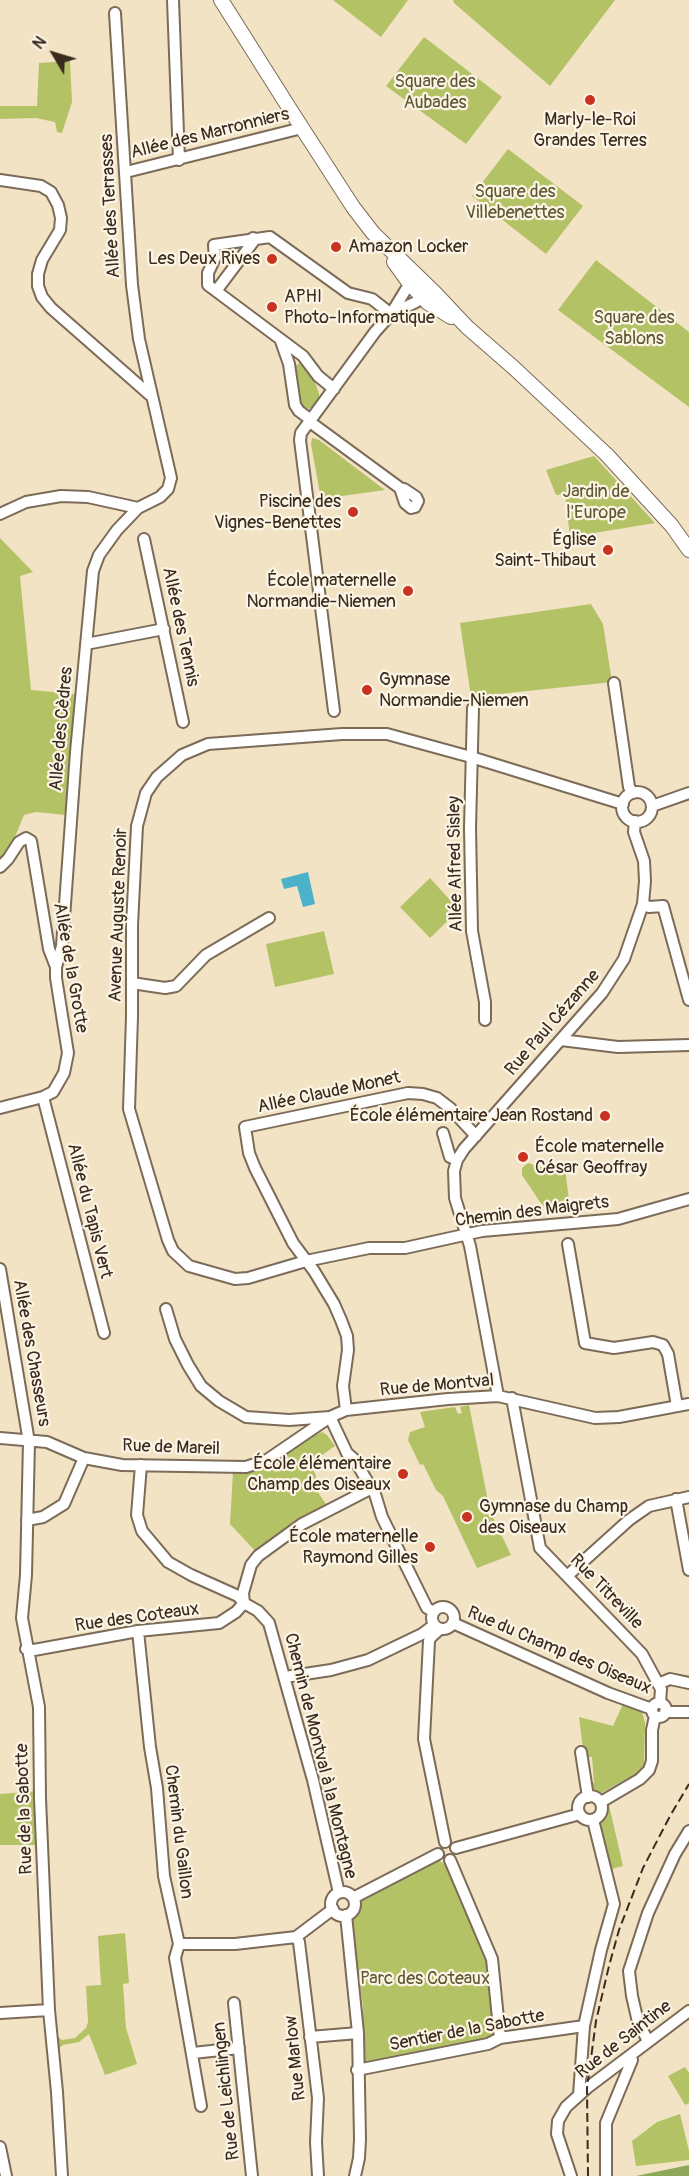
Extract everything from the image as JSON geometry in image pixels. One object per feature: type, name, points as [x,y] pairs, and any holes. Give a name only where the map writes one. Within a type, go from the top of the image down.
[{"type":"main road","points":[[220,0],[353,207],[419,288],[467,327],[607,455],[672,526],[689,550]]},
{"type":"street","points":[[172,0],[179,160]]},
{"type":"street","name":"Allée des Terrasses","points":[[116,13],[132,285],[138,339],[171,478],[168,489],[160,497],[138,508]]},
{"type":"street","name":"Allée des Marronniers","points":[[126,172],[302,128]]},
{"type":"street","points":[[0,180],[41,186],[51,192],[58,205],[61,218],[60,230],[42,260],[38,274],[38,286],[42,297],[151,395]]},
{"type":"street","points":[[334,389],[324,382],[303,356],[208,285],[208,273],[215,258],[214,245],[270,237],[348,293],[372,299],[391,314]]},
{"type":"street","points":[[216,291],[253,242],[253,238]]},
{"type":"street","points":[[391,314],[403,309],[419,288]]},
{"type":"street","points":[[334,711],[300,440],[301,433],[381,324],[419,288]]},
{"type":"street","points":[[281,341],[289,364],[295,405],[299,411],[400,488]]},
{"type":"street","points":[[289,364],[292,358],[303,356]]},
{"type":"street","points":[[0,514],[26,502],[61,496],[88,497],[138,508]]},
{"type":"street","name":"Allée des Cèdres","points":[[56,967],[62,946],[93,571],[107,542],[138,508]]},
{"type":"street","name":"Allée des Tennis","points":[[144,539],[183,722]]},
{"type":"street","points":[[86,644],[164,629]]},
{"type":"street","points":[[614,684],[629,786],[633,793]]},
{"type":"street","name":"Allée Alfred Sisley","points":[[473,708],[472,931],[485,1002],[485,1020]]},
{"type":"street","name":"Avenue Auguste Renoir","points":[[306,1261],[248,1278],[236,1279],[189,1266],[173,1251],[168,1240],[129,1109],[132,925],[139,817],[146,794],[157,777],[182,755],[208,744],[367,733],[387,734],[471,757],[623,804]]},
{"type":"street","points":[[633,793],[645,794],[652,806],[648,818],[635,822],[625,815],[623,804],[626,797],[633,793]]},
{"type":"street","points":[[652,806],[689,793]]},
{"type":"street","name":"Rue Paul Cézanne","points":[[457,1160],[614,978],[632,941],[643,904],[644,861],[634,832],[635,822]]},
{"type":"street","name":"Allée de la Grotte","points":[[0,867],[19,842],[26,838],[31,841],[49,950],[56,967],[68,1053],[68,1063],[59,1083],[52,1092],[43,1097]]},
{"type":"street","points":[[643,904],[649,907],[663,906],[686,979],[689,1000]]},
{"type":"street","points":[[132,983],[165,988],[176,986],[206,955],[269,918]]},
{"type":"street","points":[[561,1040],[618,1047],[689,1045]]},
{"type":"street","name":"Allée Claude Monet","points":[[306,1261],[293,1243],[255,1168],[249,1153],[245,1127],[408,1093],[437,1098],[450,1108],[476,1136]]},
{"type":"street","points":[[0,1108],[43,1097]]},
{"type":"street","name":"Allée du Tapis Vert","points":[[43,1097],[104,1333]]},
{"type":"street","points":[[442,1133],[450,1157],[457,1160],[454,1171],[454,1191],[466,1234],[498,1396]]},
{"type":"street","name":"Chemin des Maigrets","points":[[306,1261],[369,1248],[405,1248],[466,1234],[541,1224],[618,1219],[689,1199]]},
{"type":"street","points":[[568,1244],[585,1343],[614,1348],[653,1342],[663,1345],[668,1354],[677,1406]]},
{"type":"street","points":[[306,1261],[334,1304],[347,1336],[348,1350],[343,1386],[346,1410]]},
{"type":"street","name":"Allée des Chasseurs","points":[[0,1269],[29,1442]]},
{"type":"street","points":[[166,1309],[188,1365],[201,1386],[219,1401],[246,1417],[289,1420],[330,1417],[347,1453],[372,1488],[381,1517],[427,1608],[434,1612]]},
{"type":"street","name":"Rue de Montval","points":[[330,1417],[346,1410],[498,1396],[595,1418],[619,1417],[689,1404]]},
{"type":"street","name":"Rue Titreville","points":[[512,1398],[540,1548],[638,1648],[650,1665],[661,1694],[652,1730],[652,1761],[649,1770],[640,1779],[601,1802]]},
{"type":"street","name":"Rue de Mareil","points":[[0,1438],[47,1443],[84,1458],[122,1465],[246,1467],[267,1460],[330,1417]]},
{"type":"street","name":"Rue de la Sabotte","points":[[29,1442],[26,1575],[22,1609],[26,1649],[39,1707],[40,1798],[49,2010],[62,2176]]},
{"type":"street","points":[[27,1520],[43,1517],[64,1504],[84,1458]]},
{"type":"street","name":"Chemin de Montval à la Montagne","points":[[141,1465],[137,1515],[141,1531],[168,1562],[238,1596],[258,1611],[268,1623],[313,1780],[339,1893]]},
{"type":"street","points":[[244,1602],[243,1593],[251,1565],[258,1556],[302,1524],[372,1488]]},
{"type":"street","points":[[567,1576],[630,1518],[649,1506],[689,1497]]},
{"type":"street","points":[[676,1499],[689,1570]]},
{"type":"street","name":"Rue des Coteaux","points":[[26,1649],[34,1650],[138,1631],[219,1623],[236,1612],[244,1602]]},
{"type":"street","points":[[285,1677],[331,1670],[368,1660],[437,1627],[446,1629],[453,1623],[453,1614],[449,1609],[439,1608],[434,1612],[432,1618],[437,1627]]},
{"type":"street","name":"Rue du Champ des Oiseaux","points":[[453,1623],[608,1693],[658,1710],[689,1712]]},
{"type":"street","points":[[437,1627],[429,1641],[424,1739],[446,1842]]},
{"type":"street","name":"Chemin du Gaillon","points":[[138,1631],[150,1747],[157,1788],[164,1876],[179,1944],[175,1958],[201,2106]]},
{"type":"street","points":[[658,1684],[670,1679],[689,1683]]},
{"type":"street","points":[[581,1752],[588,1797]]},
{"type":"street","points":[[588,1797],[595,1797],[601,1802],[601,1813],[593,1820],[585,1819],[580,1814],[579,1803],[588,1797]]},
{"type":"street","points":[[456,1848],[580,1814]]},
{"type":"street","points":[[579,2095],[584,2026],[601,1950],[615,1904],[593,1820]]},
{"type":"street","points":[[648,2041],[638,2022],[629,1971],[648,1913],[675,1854],[689,1831]]},
{"type":"street","points":[[438,1854],[440,1845],[446,1842],[453,1843],[456,1848],[455,1856],[450,1860]]},
{"type":"street","points":[[438,1854],[450,1860]]},
{"type":"street","points":[[353,1898],[438,1854]]},
{"type":"street","points":[[450,1860],[492,1959],[500,2038]]},
{"type":"street","points":[[339,1893],[349,1894],[353,1898],[354,1909],[346,1915],[338,1915],[333,1909],[333,1898],[339,1893]]},
{"type":"street","points":[[179,1944],[235,1944],[296,1937],[333,1909]]},
{"type":"street","points":[[346,1915],[358,2032],[360,2139],[355,2176]]},
{"type":"street","name":"Rue Marlow","points":[[296,1937],[299,1942],[318,2098],[316,2142],[318,2176]]},
{"type":"street","name":"Rue de Leichlingen","points":[[234,2003],[252,2176]]},
{"type":"street","points":[[0,2013],[49,2010]]},
{"type":"street","name":"Rue de Saintine","points":[[571,2176],[558,2141],[557,2128],[566,2107],[689,2011]]},
{"type":"street","name":"Sentier de la Sabotte","points":[[357,2070],[488,2044],[500,2038],[584,2026]]},
{"type":"street","points":[[310,2037],[358,2032]]},
{"type":"street","points":[[193,2053],[239,2048]]},
{"type":"street","points":[[606,2176],[606,2123],[632,2060],[630,2056]]},
{"type":"street","points":[[0,2147],[6,2176]]},
{"type":"street","points":[[0,2171],[1,2176]]},
{"type":"green space","points":[[333,0],[408,0],[381,37]]},
{"type":"green space","points":[[453,0],[615,0],[550,86]]},
{"type":"green space","name":"Square des Aubades","points":[[424,37],[502,97],[466,144],[386,86]]},
{"type":"green space","points":[[70,61],[72,102],[62,133],[57,132],[55,122],[36,118],[0,119],[0,106],[37,106],[39,63]]},
{"type":"green space","name":"Square des Villebenettes","points":[[508,149],[583,206],[546,254],[472,196]]},
{"type":"green space","name":"Square des Sablons","points":[[596,260],[689,332],[689,407],[558,310]]},
{"type":"green space","points":[[300,363],[312,375],[319,393],[319,401],[308,409],[299,405],[294,370],[295,366]]},
{"type":"green space","points":[[312,438],[319,440],[385,490],[321,499],[311,444]]},
{"type":"green space","name":"Jardin de l'Europe","points":[[594,456],[655,523],[570,537],[565,494],[556,495],[546,470]]},
{"type":"green space","points":[[0,538],[33,572],[20,576],[31,690],[75,694],[66,815],[36,812],[24,815],[12,844],[0,860]]},
{"type":"green space","points":[[591,604],[603,624],[612,682],[471,697],[460,623]]},
{"type":"green space","points":[[430,878],[459,910],[430,938],[400,907]]},
{"type":"green space","points":[[324,931],[334,974],[275,987],[266,944]]},
{"type":"green space","points":[[528,1163],[555,1171],[565,1168],[570,1208],[547,1210],[522,1175],[522,1168]]},
{"type":"green space","points":[[469,1405],[490,1511],[511,1555],[477,1568],[443,1496],[436,1490],[423,1464],[420,1465],[408,1440],[410,1432],[425,1427],[420,1412],[455,1407],[458,1414],[462,1413],[460,1407]]},
{"type":"green space","points":[[322,1432],[335,1446],[309,1464],[316,1475],[315,1488],[328,1507],[258,1554],[230,1524],[233,1472]]},
{"type":"green space","points":[[623,1704],[642,1711],[645,1723],[644,1766],[637,1773],[596,1796],[591,1793],[588,1784],[594,1783],[592,1757],[584,1757],[579,1717],[613,1726]]},
{"type":"green space","points":[[37,1791],[38,1845],[0,1845],[0,1794]]},
{"type":"green space","points":[[609,1805],[623,1866],[608,1870],[597,1821],[604,1808]]},
{"type":"green space","name":"Parc des Coteaux","points":[[437,1858],[448,1864],[489,1961],[496,2032],[488,2039],[365,2063],[362,2043],[363,2006],[351,1919],[364,1897]]},
{"type":"green space","points":[[125,1933],[129,1983],[123,1984],[126,2028],[137,2064],[105,2075],[89,2034],[79,2042],[63,2045],[57,2050],[57,2036],[62,2040],[75,2038],[86,2028],[88,2022],[86,1986],[101,1985],[98,1936]]},
{"type":"green space","points":[[685,2067],[689,2073],[689,2103],[685,2105],[668,2076]]},
{"type":"green space","points":[[680,2114],[689,2160],[636,2166],[632,2141],[657,2122]]},
{"type":"green space","points":[[689,2165],[689,2176],[636,2176]]},
{"type":"water","points":[[308,872],[315,904],[303,907],[297,886],[284,889],[281,879]]},
{"type":"railway","points":[[588,2176],[587,2088],[596,2021],[609,1966],[619,1930],[643,1868],[689,1784]]},
{"type":"place","name":"Marly-le-Roi Grandes Terres","points":[[590,100]]},
{"type":"place","name":"Amazon Locker","points":[[336,247]]},
{"type":"place","name":"Les Deux Rives","points":[[272,259]]},
{"type":"place","name":"APHI Photo-Informatique","points":[[272,307]]},
{"type":"place","name":"Piscine des Vignes-Benettes","points":[[353,512]]},
{"type":"place","name":"Église Saint-Thibaut","points":[[608,550]]},
{"type":"place","name":"École maternelle Normandie-Niemen","points":[[408,591]]},
{"type":"place","name":"Gymnase Normandie-Niemen","points":[[367,690]]},
{"type":"place","name":"École élémentaire Jean Rostand","points":[[605,1116]]},
{"type":"place","name":"École maternelle César Geoffray","points":[[523,1157]]},
{"type":"place","name":"École élémentaire Champ des Oiseaux","points":[[403,1474]]},
{"type":"place","name":"Gymnase du Champ des Oiseaux","points":[[467,1517]]},
{"type":"place","name":"École maternelle Raymond Gilles","points":[[430,1547]]}]
